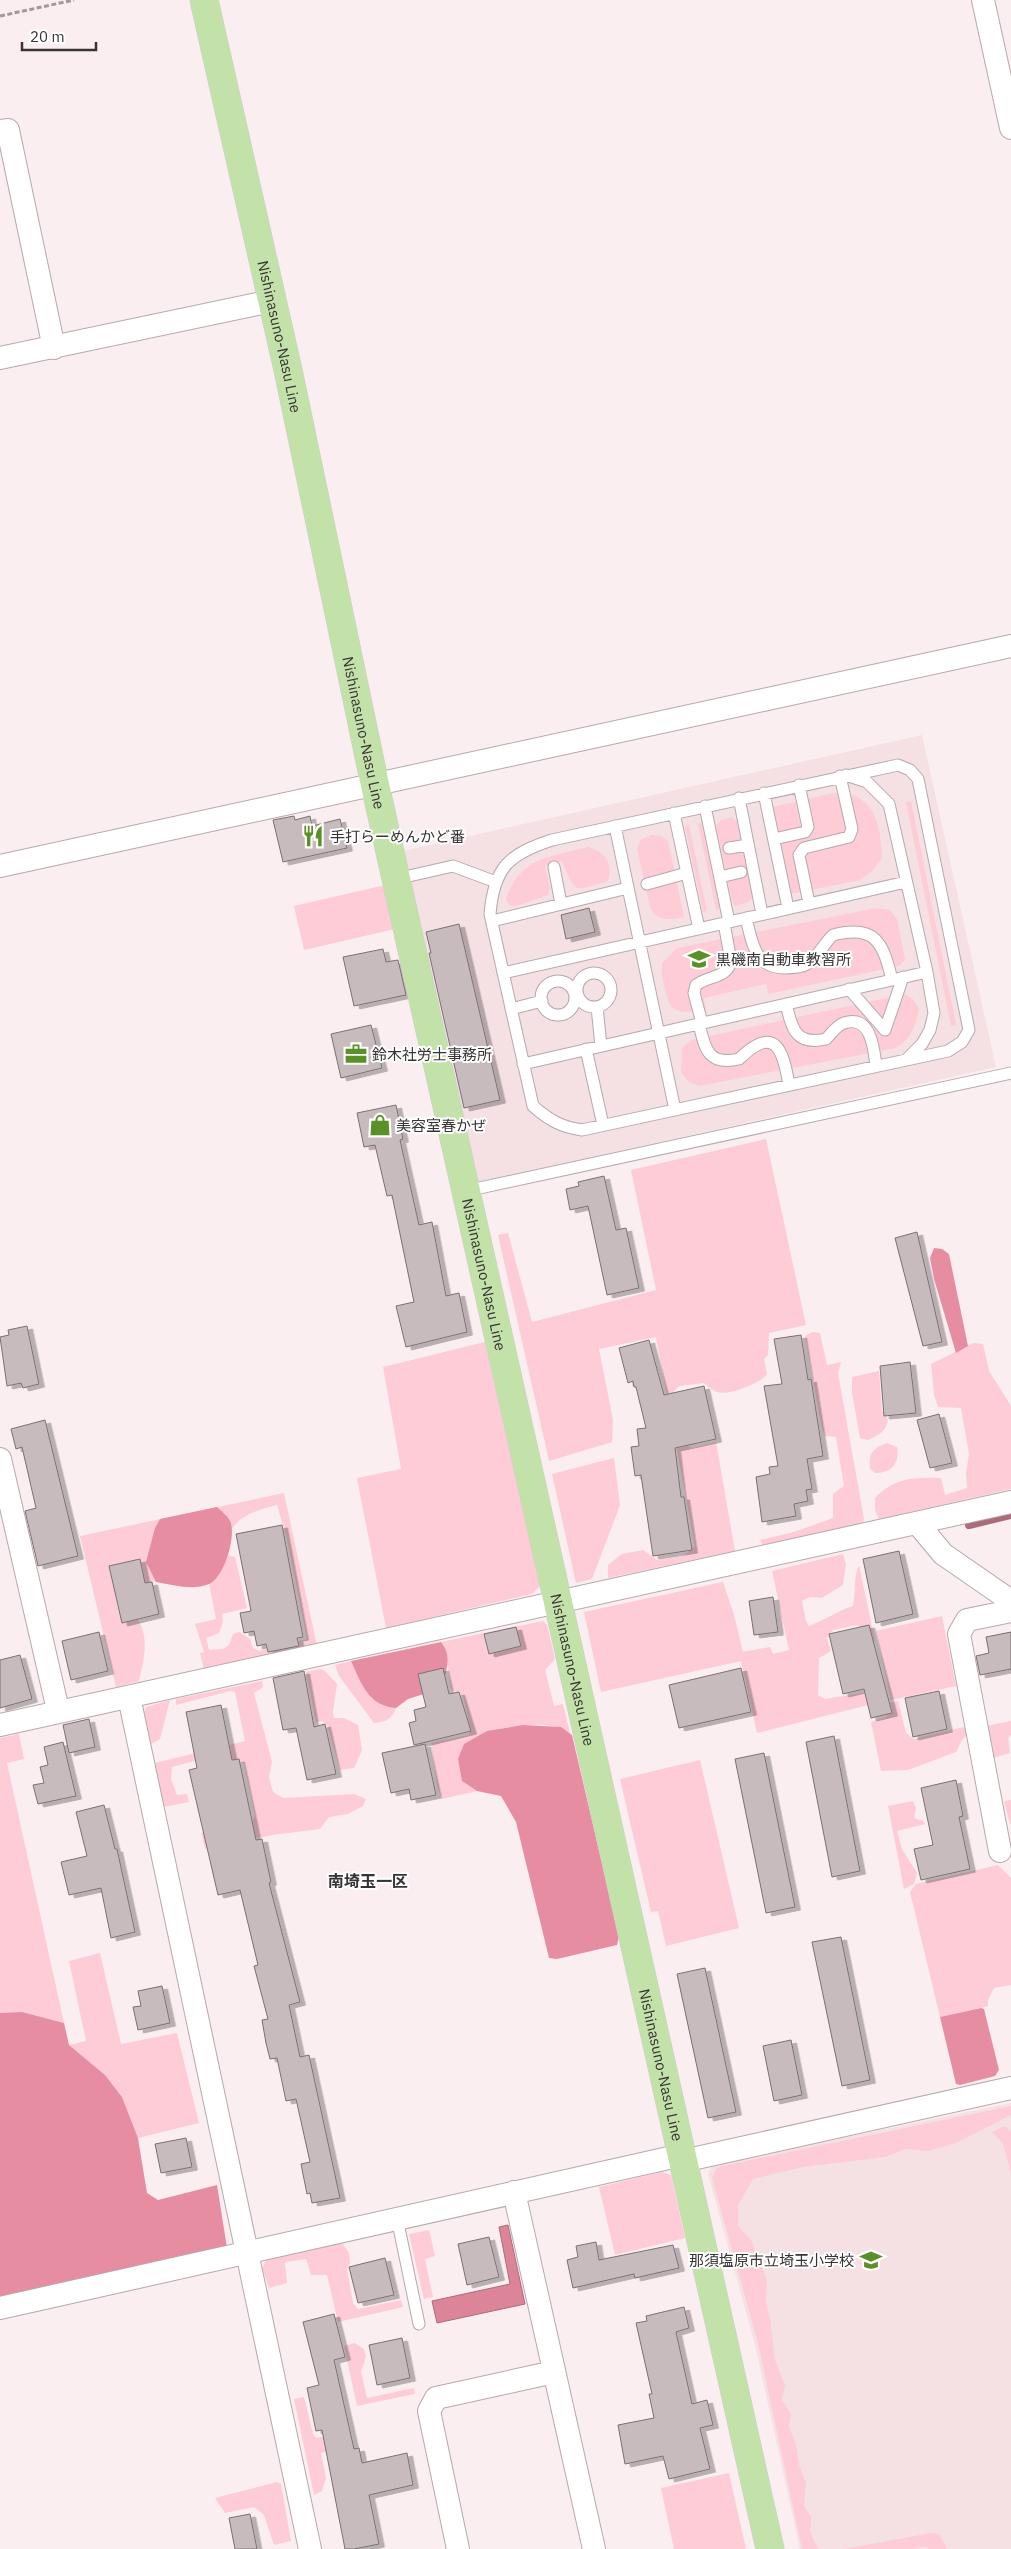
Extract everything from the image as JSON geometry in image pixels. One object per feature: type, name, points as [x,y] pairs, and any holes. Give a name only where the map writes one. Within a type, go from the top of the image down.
[{"type":"main road","name":"Nishinasuno-Nasu Line","points":[[204,0],[272,301],[375,786],[770,2549]]},
{"type":"street","points":[[983,0],[1011,128]]},
{"type":"street","points":[[0,131],[8,130],[54,348]]},
{"type":"street","points":[[0,358],[272,301]]},
{"type":"street","points":[[0,866],[375,786],[1011,646]]},
{"type":"street","points":[[0,1459],[58,1710]]},
{"type":"street","points":[[0,1724],[918,1524],[1011,1502]]},
{"type":"street","points":[[918,1524],[943,1554],[1006,1592]]},
{"type":"street","points":[[1000,1851],[958,1634],[966,1620],[1011,1612]]},
{"type":"street","points":[[129,1697],[310,2549]]},
{"type":"street","points":[[0,2308],[514,2192],[1011,2088]]},
{"type":"street","points":[[514,2192],[594,2549]]},
{"type":"street","points":[[458,2549],[429,2411],[436,2398],[554,2372]]},
{"type":"lane","points":[[898,765],[910,770],[918,779],[969,1030],[962,1042],[948,1051],[582,1130],[563,1127],[548,1119],[534,1106],[492,921],[492,894],[506,864],[524,849],[552,840],[799,785],[898,765]]},
{"type":"lane","points":[[843,775],[867,782],[889,804],[927,972],[934,1013],[930,1030],[922,1044],[906,1060]]},
{"type":"lane","points":[[809,904],[799,855],[804,848],[849,837],[852,829],[843,775]]},
{"type":"lane","points":[[774,839],[805,832],[808,827],[799,785]]},
{"type":"lane","points":[[764,793],[788,908]]},
{"type":"lane","points":[[739,798],[762,914]]},
{"type":"lane","points":[[705,806],[720,877],[730,966],[725,973],[702,980],[696,985],[694,993],[705,1049],[710,1055],[721,1060],[739,1059],[755,1044],[765,1042],[777,1047],[784,1056],[789,1085]]},
{"type":"lane","points":[[674,813],[699,929]]},
{"type":"lane","points":[[615,826],[675,1110]]},
{"type":"lane","points":[[729,848],[748,845]]},
{"type":"lane","points":[[396,880],[453,866],[496,882]]},
{"type":"lane","points":[[554,867],[561,904]]},
{"type":"lane","points":[[720,877],[741,872]]},
{"type":"lane","points":[[647,884],[687,873]]},
{"type":"lane","points":[[503,972],[906,882]]},
{"type":"lane","points":[[492,921],[628,888]]},
{"type":"lane","points":[[746,918],[753,947],[760,960],[774,967],[792,968],[808,964],[824,943],[833,935],[861,932],[877,938],[886,952],[897,979],[885,1030],[849,989]]},
{"type":"lane","points":[[523,1064],[927,972]]},
{"type":"lane","points":[[542,1002],[546,987],[556,982],[566,983],[576,994],[579,999],[586,1006],[597,1007],[609,997],[610,987],[604,977],[599,974],[587,975],[579,982],[576,994],[573,1006],[562,1015],[551,1014],[542,1002]]},
{"type":"lane","points":[[511,1009],[542,1002]]},
{"type":"lane","points":[[786,1004],[792,1029],[797,1035],[808,1040],[826,1039],[842,1023],[852,1022],[864,1027],[872,1036],[876,1066]]},
{"type":"lane","points":[[597,1007],[601,1046]]},
{"type":"lane","points":[[586,1050],[603,1126]]},
{"type":"lane","points":[[466,1191],[1011,1073]]},
{"type":"lane","points":[[397,2218],[419,2324]]},
{"type":"path","points":[[0,16],[74,0]]},
{"type":"shaded area","name":"黒磯南自動車教習所","points":[[922,735],[996,1067],[476,1183],[403,851]]},
{"type":"shaded area","points":[[834,793],[857,797],[870,808],[879,832],[882,858],[872,871],[860,880],[790,894],[773,807]]},
{"type":"shaded area","points":[[911,801],[956,1025],[951,1026],[906,802]]},
{"type":"shaded area","points":[[732,817],[737,822],[753,897],[748,902],[735,906],[732,901],[716,826],[721,820]]},
{"type":"shaded area","points":[[702,823],[720,909],[716,910],[698,824]]},
{"type":"shaded area","points":[[689,825],[707,911],[703,912],[685,826]]},
{"type":"shaded area","points":[[652,835],[661,836],[668,841],[684,917],[674,919],[660,918],[650,907],[637,848],[640,840]]},
{"type":"shaded area","points":[[588,847],[604,855],[607,859],[610,869],[608,881],[577,888],[570,880],[562,861],[545,866],[550,888],[548,895],[516,906],[509,905],[506,899],[512,885],[528,867],[549,857]]},
{"type":"shaded area","points":[[385,885],[395,929],[304,950],[294,906]]},
{"type":"shaded area","points":[[876,908],[890,910],[897,919],[905,960],[899,966],[768,994],[766,984],[704,998],[706,1009],[691,1012],[675,1009],[668,999],[662,977],[662,963],[677,948]]},
{"type":"shaded area","points":[[905,994],[913,999],[919,1009],[912,1031],[906,1040],[896,1048],[699,1086],[689,1082],[681,1073],[682,1048],[691,1040]]},
{"type":"shaded area","points":[[766,1139],[806,1325],[769,1333],[768,1355],[764,1359],[767,1374],[764,1378],[751,1385],[722,1393],[715,1391],[704,1383],[679,1386],[674,1391],[685,1444],[692,1448],[716,1442],[735,1551],[608,1578],[608,1565],[622,1554],[643,1550],[657,1560],[683,1556],[695,1546],[656,1337],[599,1349],[613,1420],[612,1442],[549,1461],[498,1235],[508,1233],[532,1322],[656,1290],[631,1170]]},
{"type":"shaded area","points":[[934,1248],[942,1249],[949,1254],[968,1346],[956,1353],[934,1279],[930,1258]]},
{"type":"shaded area","points":[[813,1332],[820,1333],[827,1365],[841,1362],[838,1373],[864,1519],[862,1525],[763,1546],[760,1540],[794,1532],[833,1518],[833,1494],[844,1486],[836,1437],[825,1436],[822,1429],[805,1336]]},
{"type":"shaded area","points":[[485,1342],[540,1586],[532,1594],[386,1628],[357,1478],[401,1469],[383,1367]]},
{"type":"shaded area","points":[[973,1343],[983,1344],[989,1371],[1011,1406],[1011,1489],[879,1519],[875,1510],[875,1498],[890,1486],[905,1480],[941,1478],[945,1495],[967,1488],[966,1473],[969,1454],[961,1408],[938,1407],[934,1395],[931,1364]]},
{"type":"shaded area","points":[[879,1371],[882,1411],[888,1420],[884,1430],[868,1440],[860,1438],[852,1393],[852,1377]]},
{"type":"shaded area","points":[[887,1443],[897,1447],[896,1462],[890,1469],[881,1473],[875,1473],[870,1469],[872,1452]]},
{"type":"shaded area","points":[[614,1458],[620,1505],[592,1579],[576,1583],[552,1474]]},
{"type":"shaded area","points":[[284,1493],[317,1646],[204,1670],[200,1653],[204,1652],[195,1624],[216,1619],[207,1573],[145,1583],[139,1559],[112,1566],[118,1608],[127,1606],[135,1615],[140,1623],[145,1641],[139,1681],[116,1687],[80,1536]],"holes":[[[277,1505],[287,1539],[307,1639],[259,1651],[253,1648],[250,1639],[239,1632],[233,1634],[229,1645],[223,1649],[209,1650],[206,1638],[219,1633],[223,1622],[222,1614],[247,1608],[235,1557],[227,1555],[229,1534],[234,1526],[248,1515]]]},
{"type":"shaded area","points":[[217,1507],[226,1515],[232,1527],[228,1556],[220,1574],[209,1584],[196,1587],[183,1587],[156,1582],[146,1562],[155,1528],[160,1519]]},
{"type":"shaded area","points":[[843,1554],[846,1564],[843,1585],[822,1598],[810,1597],[802,1601],[806,1621],[809,1626],[853,1606],[856,1575],[859,1565],[875,1641],[867,1643],[864,1629],[856,1625],[833,1630],[827,1638],[831,1651],[819,1658],[818,1695],[825,1699],[869,1692],[872,1704],[757,1733],[741,1661],[601,1692],[584,1612],[723,1582],[734,1615],[743,1652],[770,1647],[773,1654],[789,1650],[772,1571]]},
{"type":"shaded area","points":[[942,1616],[956,1686],[891,1700],[876,1631]]},
{"type":"shaded area","points":[[543,1621],[547,1625],[555,1659],[545,1670],[554,1706],[563,1704],[570,1733],[561,1728],[540,1725],[487,1731],[462,1781],[477,1791],[442,1799],[437,1786],[431,1743],[469,1735],[470,1727],[463,1696],[451,1689],[445,1646],[441,1642]]},
{"type":"shaded area","points":[[441,1642],[445,1647],[448,1659],[440,1689],[408,1699],[396,1708],[386,1706],[372,1698],[362,1685],[351,1661]]},
{"type":"shaded area","points":[[351,1661],[362,1685],[372,1698],[386,1706],[396,1708],[393,1715],[388,1719],[374,1723],[339,1676],[335,1665]]},
{"type":"shaded area","points":[[320,1669],[325,1671],[337,1684],[333,1712],[334,1718],[344,1718],[358,1725],[362,1750],[354,1768],[340,1770],[328,1727],[323,1721],[316,1722],[306,1672]]},
{"type":"shaded area","points":[[262,1681],[263,1687],[254,1693],[272,1762],[269,1777],[273,1792],[283,1798],[354,1794],[366,1799],[363,1806],[348,1814],[329,1817],[320,1829],[272,1835],[205,1849],[201,1833],[251,1824],[255,1816],[244,1763],[217,1755],[172,1767],[171,1779],[177,1795],[187,1794],[189,1802],[163,1807],[155,1763],[245,1741],[235,1692],[230,1691],[176,1705],[176,1699]]},
{"type":"shaded area","points":[[170,1700],[160,1739],[151,1744],[144,1712],[146,1707]]},
{"type":"shaded area","points":[[898,1701],[906,1733],[914,1739],[964,1727],[967,1735],[956,1752],[908,1770],[881,1771],[871,1722],[887,1717],[885,1704]]},
{"type":"shaded area","points":[[1011,1721],[1011,1735],[1008,1738],[1010,1753],[993,1758],[987,1726]]},
{"type":"shaded area","points":[[523,1725],[561,1727],[572,1735],[619,1936],[617,1945],[557,1959],[549,1958],[516,1822],[501,1796],[477,1791],[462,1781],[458,1759],[464,1744],[487,1731]]},
{"type":"shaded area","points":[[19,1734],[24,1759],[7,1763],[64,2023],[22,2012],[0,2013],[0,1738]]},
{"type":"shaded area","points":[[700,1760],[739,1928],[666,1946],[658,1911],[651,1912],[620,1779]]},
{"type":"shaded area","points":[[1011,1800],[1011,1824],[1010,1824],[1004,1801]]},
{"type":"shaded area","points":[[913,1801],[916,1808],[914,1818],[923,1821],[925,1824],[897,1831],[902,1849],[917,1873],[914,1884],[904,1889],[888,1806]]},
{"type":"shaded area","points":[[998,1865],[1011,1878],[1011,1985],[994,1988],[988,2000],[988,2006],[940,2017],[910,1892],[916,1884]]},
{"type":"shaded area","points":[[100,1953],[121,2044],[177,2033],[199,2123],[138,2138],[122,2097],[105,2075],[69,2045],[86,2041],[69,1961]]},
{"type":"shaded area","points":[[981,2008],[984,2009],[999,2070],[995,2076],[960,2085],[956,2084],[940,2017]]},
{"type":"shaded area","points":[[22,2012],[64,2023],[69,2045],[105,2075],[122,2097],[138,2138],[147,2193],[158,2200],[217,2185],[227,2248],[0,2297],[0,2013]]},
{"type":"shaded area","name":"那須塩原市立埼玉小学校","points":[[1011,2103],[1011,2549],[800,2549],[755,2345],[708,2174],[713,2165]]},
{"type":"shaded area","points":[[1011,2106],[1011,2115],[956,2143],[928,2151],[905,2149],[885,2157],[803,2167],[753,2179],[738,2205],[738,2226],[751,2240],[767,2280],[766,2304],[770,2319],[775,2360],[785,2386],[782,2400],[791,2414],[789,2427],[806,2483],[804,2506],[811,2517],[810,2532],[818,2549],[802,2549],[758,2343],[712,2178],[716,2169],[722,2166]]},
{"type":"shaded area","points":[[1005,2126],[1011,2132],[1011,2173],[1003,2144],[992,2132]]},
{"type":"shaded area","points":[[662,2172],[671,2175],[685,2238],[615,2255],[599,2187]]},
{"type":"shaded area","points":[[508,2225],[525,2304],[437,2323],[432,2301],[510,2284],[499,2227]]},
{"type":"shaded area","points":[[429,2230],[435,2256],[425,2259],[433,2297],[424,2299],[409,2234]]},
{"type":"shaded area","points":[[342,2243],[349,2253],[350,2263],[347,2269],[353,2303],[358,2309],[401,2300],[403,2307],[338,2322],[327,2275],[311,2275],[306,2259],[285,2262],[287,2283],[269,2288],[262,2268],[267,2259]]},
{"type":"shaded area","points":[[355,2343],[364,2349],[366,2356],[361,2372],[367,2398],[414,2388],[415,2394],[357,2406],[344,2346]]},
{"type":"shaded area","points":[[304,2397],[313,2434],[316,2438],[337,2434],[341,2448],[321,2453],[326,2478],[322,2491],[314,2495],[294,2399]]},
{"type":"shaded area","points":[[729,2473],[746,2549],[674,2549],[661,2488]]},
{"type":"shaded area","points":[[277,2482],[281,2484],[291,2541],[274,2545],[264,2515],[254,2507],[225,2513],[215,2498]]},
{"type":"shaded area","points":[[931,2533],[939,2534],[947,2549],[928,2549],[927,2546],[912,2549],[844,2549]]},
{"type":"building","points":[[294,816],[295,820],[310,816],[312,826],[340,819],[347,848],[283,862],[273,820]]},
{"type":"building","points":[[589,908],[595,932],[566,939],[561,915]]},
{"type":"building","points":[[459,924],[500,1100],[464,1108],[426,932]]},
{"type":"building","points":[[383,949],[386,962],[398,960],[406,995],[354,1006],[343,957]]},
{"type":"building","points":[[371,1025],[382,1068],[341,1078],[331,1034]]},
{"type":"building","points":[[396,1105],[403,1139],[400,1140],[419,1225],[432,1222],[446,1296],[459,1293],[467,1332],[406,1347],[396,1306],[414,1302],[392,1195],[387,1196],[375,1145],[364,1147],[357,1113]]},
{"type":"building","points":[[604,1176],[616,1230],[626,1228],[639,1288],[607,1295],[588,1206],[570,1210],[566,1189],[579,1186],[578,1182]]},
{"type":"building","points":[[917,1232],[942,1342],[923,1346],[895,1238]]},
{"type":"building","points":[[27,1326],[39,1384],[23,1388],[21,1383],[7,1386],[0,1337],[9,1335],[8,1330]]},
{"type":"building","points":[[801,1335],[808,1380],[811,1379],[823,1456],[807,1459],[812,1489],[806,1490],[808,1501],[794,1504],[796,1516],[762,1522],[756,1477],[770,1474],[769,1467],[778,1466],[764,1386],[782,1384],[774,1339]]},
{"type":"building","points":[[649,1340],[664,1395],[704,1386],[716,1439],[675,1448],[681,1497],[684,1497],[692,1550],[653,1556],[641,1475],[635,1476],[631,1447],[639,1446],[637,1429],[646,1428],[636,1387],[634,1387],[633,1381],[628,1383],[619,1348]]},
{"type":"building","points":[[910,1362],[916,1413],[884,1416],[880,1366]]},
{"type":"building","points":[[939,1414],[952,1463],[930,1468],[917,1420]]},
{"type":"building","points":[[45,1420],[78,1556],[38,1566],[25,1511],[36,1508],[22,1447],[16,1449],[11,1429]]},
{"type":"building","points":[[282,1525],[303,1637],[297,1638],[299,1646],[268,1652],[266,1644],[257,1646],[254,1631],[244,1633],[240,1613],[251,1611],[236,1534]]},
{"type":"building","points":[[899,1551],[913,1614],[876,1623],[863,1559]]},
{"type":"building","points":[[140,1559],[145,1583],[152,1582],[159,1614],[122,1623],[109,1566]]},
{"type":"building","points":[[773,1597],[778,1632],[754,1635],[749,1601]]},
{"type":"building","points":[[869,1625],[892,1713],[871,1718],[864,1689],[843,1694],[829,1634]]},
{"type":"building","points":[[516,1627],[521,1646],[489,1654],[484,1634]]},
{"type":"building","points":[[99,1632],[108,1671],[71,1680],[62,1641]]},
{"type":"building","points":[[1011,1632],[1011,1669],[980,1675],[976,1656],[989,1653],[986,1637]]},
{"type":"building","points":[[20,1655],[32,1699],[0,1708],[0,1660]]},
{"type":"building","points":[[443,1668],[449,1694],[459,1692],[471,1731],[414,1745],[409,1723],[416,1721],[414,1710],[426,1707],[418,1674]]},
{"type":"building","points":[[741,1668],[751,1712],[679,1728],[669,1685]]},
{"type":"building","points":[[304,1671],[314,1727],[325,1724],[336,1774],[307,1780],[296,1728],[283,1730],[273,1678]]},
{"type":"building","points":[[939,1691],[947,1729],[913,1737],[905,1698]]},
{"type":"building","points":[[221,1705],[232,1760],[239,1759],[256,1840],[262,1839],[271,1882],[269,1883],[300,2002],[289,2005],[300,2057],[309,2055],[340,2198],[312,2203],[310,2193],[307,2194],[301,2164],[310,2162],[296,2099],[286,2101],[277,2058],[270,2059],[262,2020],[268,2019],[254,1966],[258,1965],[240,1890],[218,1895],[189,1770],[197,1768],[186,1712]]},
{"type":"building","points":[[89,1719],[95,1747],[69,1753],[63,1725]]},
{"type":"building","points":[[834,1736],[860,1871],[832,1877],[806,1742]]},
{"type":"building","points":[[63,1742],[76,1796],[38,1804],[33,1785],[44,1783],[40,1767],[48,1765],[44,1747]]},
{"type":"building","points":[[425,1744],[436,1795],[411,1800],[409,1789],[391,1793],[382,1753]]},
{"type":"building","points":[[764,1753],[795,1907],[766,1913],[735,1759]]},
{"type":"building","points":[[956,1780],[963,1816],[959,1817],[970,1869],[921,1880],[914,1849],[933,1845],[921,1788]]},
{"type":"building","points":[[104,1805],[115,1849],[117,1849],[135,1932],[111,1938],[101,1888],[69,1895],[61,1862],[87,1856],[76,1812]]},
{"type":"building","points":[[841,1937],[870,2080],[842,2086],[812,1942]]},
{"type":"building","points":[[705,1968],[736,2112],[708,2118],[677,1974]]},
{"type":"building","points":[[162,1986],[170,2023],[138,2030],[133,2007],[141,2006],[138,1991]]},
{"type":"building","points":[[791,2040],[802,2095],[774,2101],[763,2046]]},
{"type":"building","points":[[186,2138],[192,2167],[161,2173],[155,2144]]},
{"type":"building","points":[[489,2237],[499,2277],[467,2285],[458,2244]]},
{"type":"building","points":[[596,2242],[599,2260],[673,2245],[679,2268],[635,2278],[634,2274],[573,2288],[567,2260],[578,2257],[576,2246]]},
{"type":"building","points":[[385,2258],[394,2295],[358,2303],[349,2267]]},
{"type":"building","points":[[684,2307],[689,2328],[676,2332],[692,2404],[707,2400],[713,2425],[700,2428],[710,2469],[669,2479],[663,2456],[625,2464],[618,2425],[654,2418],[649,2394],[652,2394],[636,2323],[647,2321],[646,2316]]},
{"type":"building","points":[[334,2314],[345,2357],[334,2360],[354,2449],[359,2448],[362,2463],[407,2453],[413,2485],[369,2495],[379,2544],[354,2549],[345,2549],[322,2430],[316,2431],[307,2388],[319,2385],[303,2322]]},
{"type":"building","points":[[402,2338],[410,2378],[377,2385],[369,2345]]},
{"type":"building","points":[[250,2514],[257,2549],[235,2549],[229,2518]]},
{"type":"waterway","points":[[969,1525],[1011,1515]]},
{"type":"place","name":"手打らーめんかど番","points":[[313,836]]},
{"type":"place","name":"黒磯南自動車教習所","points":[[699,959]]},
{"type":"place","name":"鈴木社労士事務所","points":[[356,1054]]},
{"type":"place","name":"美容室春かぜ","points":[[380,1125]]},
{"type":"place","name":"那須塩原市立埼玉小学校","points":[[871,2260]]},
{"type":"district","name":"南埼玉一区","points":[[368,1881]]}]
